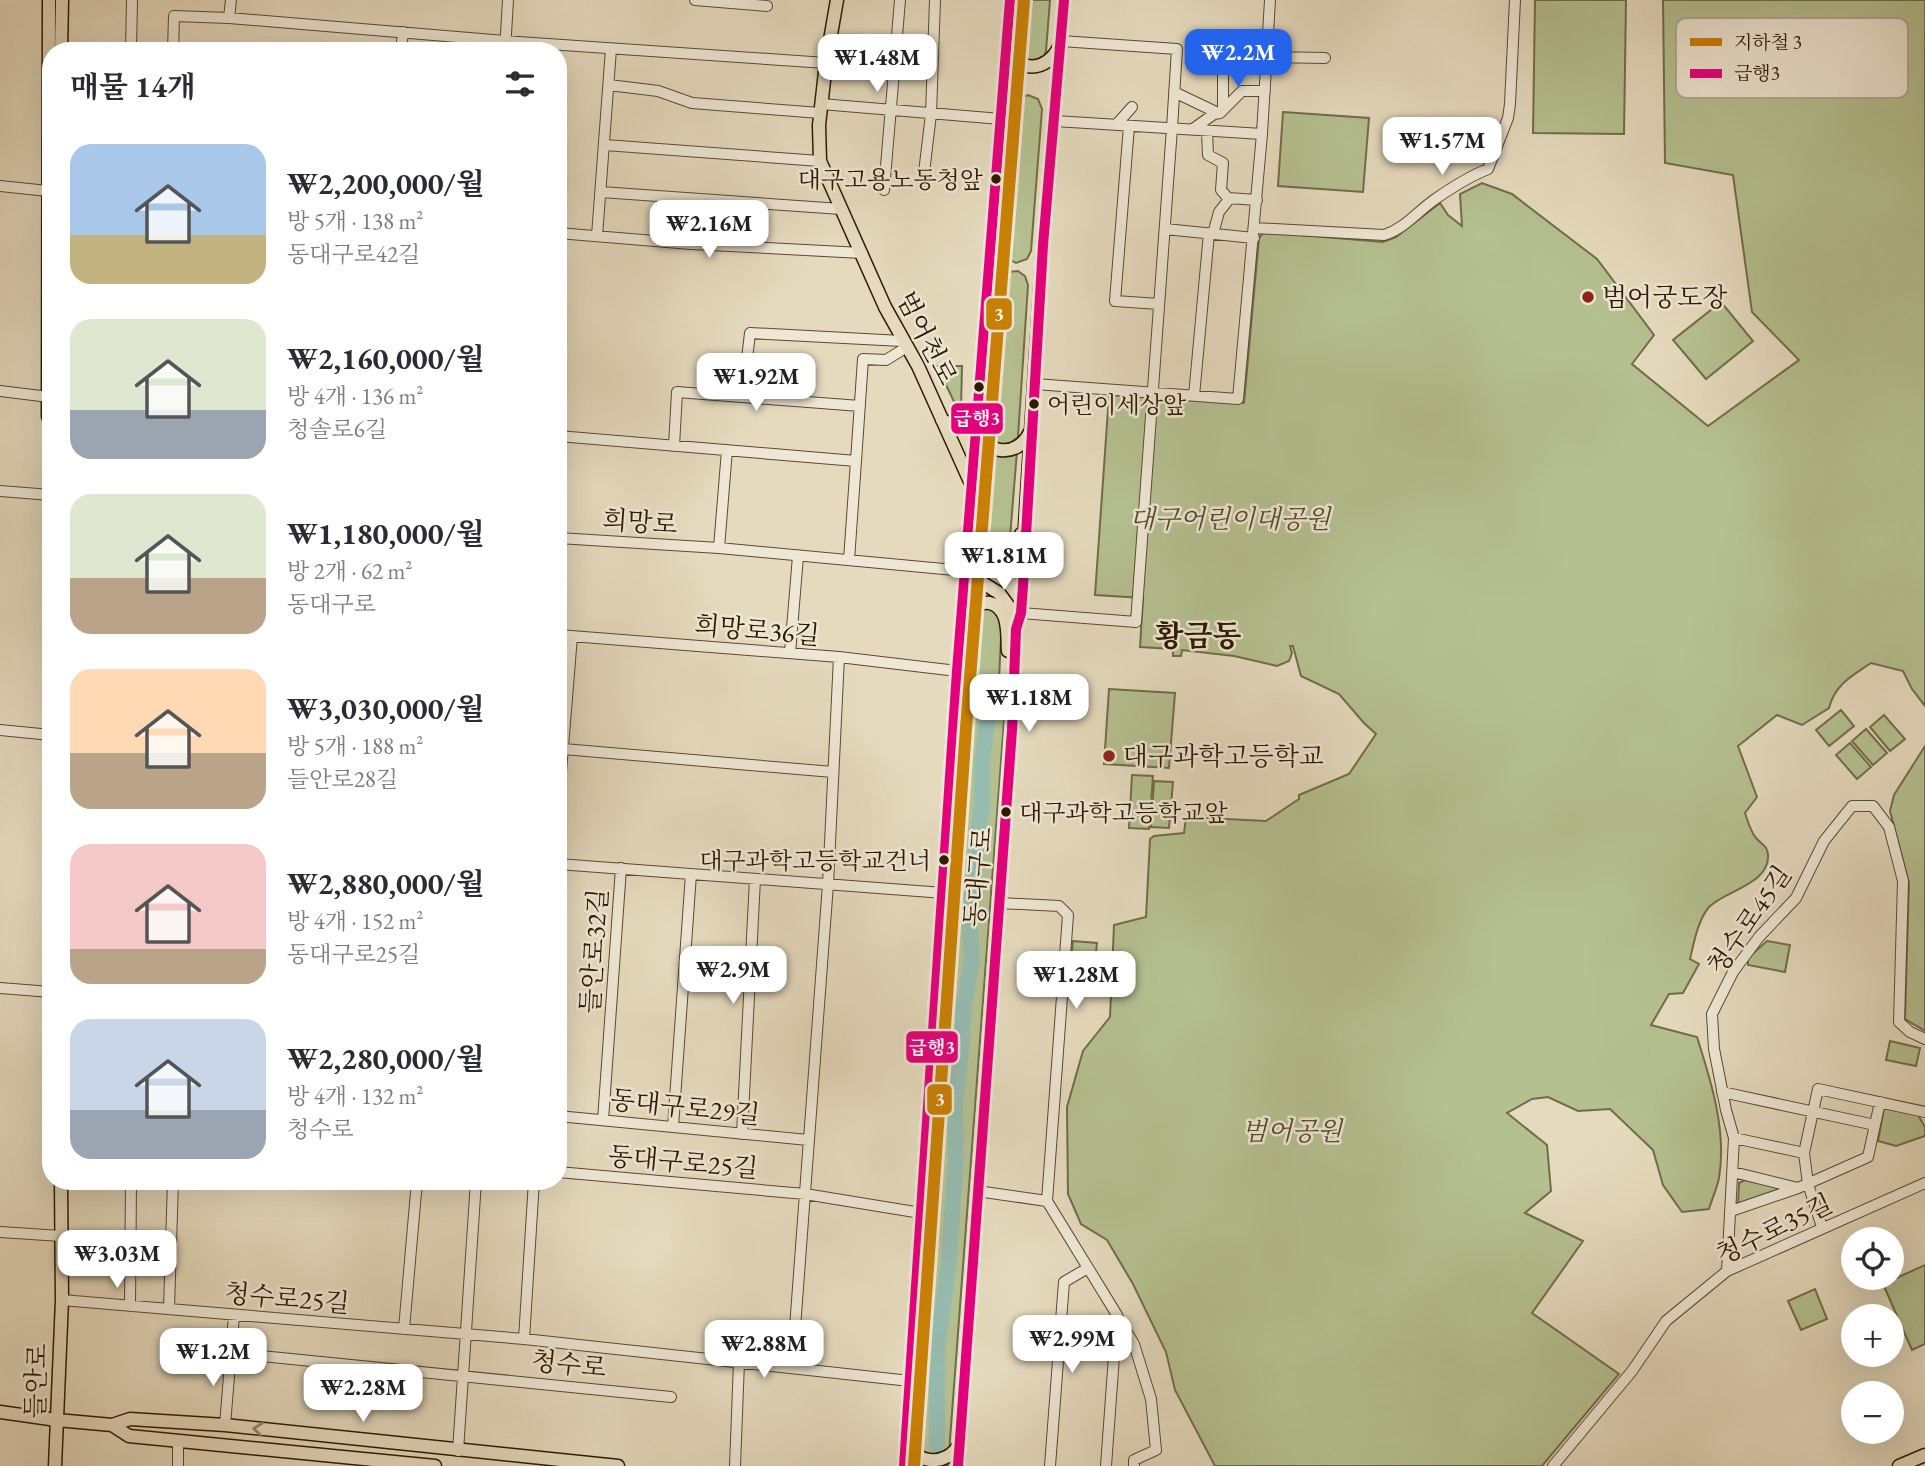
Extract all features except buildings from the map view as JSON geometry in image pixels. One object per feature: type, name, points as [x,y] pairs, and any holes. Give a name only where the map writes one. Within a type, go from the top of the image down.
[{"type":"main road","points":[[49,0],[49,42]]},
{"type":"main road","points":[[61,42],[62,0]]},
{"type":"main road","name":"범어천로","points":[[836,0],[821,108],[820,161],[885,307],[973,488]]},
{"type":"main road","name":"동대구로","points":[[902,1463],[908,1430],[957,671],[1010,0]]},
{"type":"main road","name":"동대구로","points":[[959,1465],[1016,628],[1021,613],[1043,245],[1063,0]]},
{"type":"main road","points":[[1007,39],[1007,46],[1013,58],[1031,67],[1050,61],[1060,42]]},
{"type":"main road","points":[[942,420],[962,428],[978,425],[979,435],[988,446],[1008,451],[1026,440],[1032,419]]},
{"type":"main road","points":[[965,571],[995,570],[1006,563],[1012,556],[1025,525]]},
{"type":"main road","points":[[965,571],[999,593],[1010,608],[1016,628]]},
{"type":"main road","points":[[960,639],[970,610],[982,603],[997,607],[1005,620],[1008,659],[1014,679]]},
{"type":"main road","name":"들안로","points":[[56,1465],[62,1300],[61,1190]]},
{"type":"main road","points":[[0,1412],[112,1425],[131,1419],[225,1426],[618,1466]]},
{"type":"main road","points":[[112,1425],[129,1436],[338,1461],[435,1466]]},
{"type":"main road","points":[[908,1430],[907,1437],[912,1451],[930,1462],[945,1460],[951,1456],[961,1437]]},
{"type":"main road","points":[[1899,1466],[1925,1455]]},
{"type":"street","points":[[131,42],[132,0]]},
{"type":"street","points":[[229,18],[231,0]]},
{"type":"street","points":[[505,42],[508,0]]},
{"type":"street","points":[[695,0],[766,5]]},
{"type":"street","points":[[884,190],[900,0]]},
{"type":"street","points":[[923,181],[931,114],[935,0]]},
{"type":"street","points":[[1035,384],[1238,399],[1257,200],[1270,0]]},
{"type":"street","points":[[1165,229],[1211,234],[1384,236],[1395,232],[1434,200],[1488,169],[1508,118],[1515,0]]},
{"type":"street","points":[[173,42],[174,16],[403,32],[481,42]]},
{"type":"street","points":[[402,42],[403,32]]},
{"type":"street","points":[[451,37],[451,42]]},
{"type":"street","points":[[1021,613],[1136,622],[1172,128],[1177,49],[1060,42]]},
{"type":"street","points":[[597,236],[606,145],[611,49]]},
{"type":"street","points":[[567,50],[611,49],[826,63]]},
{"type":"street","points":[[1267,57],[1325,58]]},
{"type":"street","points":[[1221,112],[1223,67]]},
{"type":"street","points":[[609,85],[658,91],[692,103],[891,111],[1001,119]]},
{"type":"street","points":[[1193,130],[1221,112],[1242,90],[1265,91]]},
{"type":"street","points":[[1174,92],[1221,112]]},
{"type":"street","points":[[1116,125],[1132,107]]},
{"type":"street","points":[[1055,121],[1262,134]]},
{"type":"street","points":[[1129,126],[1115,301],[1159,304]]},
{"type":"street","points":[[1207,131],[1208,155],[1223,163],[1221,190],[1230,198],[1257,200]]},
{"type":"street","points":[[606,145],[820,161]]},
{"type":"street","points":[[0,186],[42,190]]},
{"type":"street","points":[[601,192],[841,209]]},
{"type":"street","points":[[1194,396],[1211,234],[1219,212],[1230,198]]},
{"type":"street","points":[[567,234],[691,244],[862,253]]},
{"type":"street","points":[[745,376],[750,333],[904,344]]},
{"type":"street","points":[[849,560],[863,359],[886,360],[904,344]]},
{"type":"street","points":[[0,391],[42,396]]},
{"type":"street","points":[[674,446],[677,392],[860,406]]},
{"type":"street","points":[[567,437],[856,461]]},
{"type":"street","points":[[719,548],[727,450]]},
{"type":"street","points":[[0,491],[42,494]]},
{"type":"street","name":"희망로","points":[[567,539],[719,548],[965,571]]},
{"type":"street","points":[[790,653],[798,556]]},
{"type":"street","name":"희망로36길","points":[[567,636],[839,657],[828,884]]},
{"type":"street","points":[[567,699],[572,636]]},
{"type":"street","points":[[839,657],[957,671]]},
{"type":"street","points":[[0,730],[42,733]]},
{"type":"street","points":[[567,749],[833,772]]},
{"type":"street","name":"청수로45길","points":[[1727,1271],[1734,1138],[1714,1049],[1712,1014],[1733,972],[1759,937],[1796,898],[1824,841],[1852,806],[1873,806],[1889,827],[1903,881],[1899,1022],[1910,1032],[1925,1039]]},
{"type":"street","name":"들안로32길","points":[[567,865],[828,884]]},
{"type":"street","name":"들안로32길","points":[[603,1120],[621,869]]},
{"type":"street","points":[[673,1127],[691,874]]},
{"type":"street","points":[[742,1134],[755,879]]},
{"type":"street","points":[[792,1368],[828,884],[944,893]]},
{"type":"street","points":[[999,903],[1059,906],[1068,915],[1047,1201],[1134,1344],[1151,1399],[1156,1450],[1134,1460],[1134,1466]]},
{"type":"street","points":[[0,988],[42,991]]},
{"type":"street","points":[[1822,1227],[1803,1186],[1804,1153],[1818,1089],[1925,1112]]},
{"type":"street","points":[[1722,1092],[1875,1125]]},
{"type":"street","points":[[1731,1211],[1803,1186],[1868,1157],[1880,1102]]},
{"type":"street","name":"동대구로29길","points":[[567,1117],[808,1140]]},
{"type":"street","points":[[1734,1138],[1804,1153]]},
{"type":"street","points":[[1733,1172],[1803,1186]]},
{"type":"street","name":"동대구로25길","points":[[567,1173],[804,1194],[920,1213]]},
{"type":"street","name":"청수로35길","points":[[1553,1466],[1632,1371],[1666,1321],[1727,1271],[1925,1183]]},
{"type":"street","points":[[130,1306],[131,1190]]},
{"type":"street","points":[[62,1300],[169,1310],[173,1190]]},
{"type":"street","points":[[404,1329],[416,1190]]},
{"type":"street","points":[[458,1451],[475,1190]]},
{"type":"street","points":[[524,1339],[533,1190]]},
{"type":"street","points":[[977,1191],[1047,1201]]},
{"type":"street","points":[[0,1232],[61,1236]]},
{"type":"street","points":[[1049,1466],[1064,1282],[1088,1268]]},
{"type":"street","name":"청수로25길","points":[[169,1310],[524,1339],[739,1362]]},
{"type":"street","points":[[225,1426],[234,1315]]},
{"type":"street","points":[[1110,1466],[1117,1315]]},
{"type":"street","name":"청수로","points":[[231,1353],[671,1397]]},
{"type":"street","points":[[735,1466],[739,1362],[910,1381]]},
{"type":"street","points":[[178,1440],[178,1466]]},
{"type":"green space","points":[[1019,0],[1050,0],[1046,51],[1044,56],[1030,63],[1017,53],[1016,49]]},
{"type":"green space","points":[[1535,0],[1626,0],[1624,134],[1533,133]]},
{"type":"green space","name":"범어공원","points":[[1663,0],[1925,0],[1925,706],[1903,671],[1871,663],[1840,687],[1829,708],[1802,725],[1777,715],[1738,746],[1757,797],[1745,813],[1754,835],[1767,849],[1767,865],[1754,880],[1716,901],[1705,912],[1690,959],[1699,964],[1683,993],[1669,994],[1651,1025],[1697,1037],[1716,1106],[1721,1142],[1719,1178],[1709,1209],[1682,1212],[1663,1185],[1653,1150],[1610,1109],[1578,1111],[1548,1097],[1532,1099],[1507,1113],[1547,1145],[1551,1191],[1525,1213],[1583,1241],[1532,1313],[1619,1374],[1542,1466],[1215,1466],[1175,1390],[1166,1352],[1133,1284],[1107,1240],[1081,1224],[1068,1194],[1067,1107],[1083,1051],[1110,1017],[1114,925],[1146,917],[1150,839],[1154,836],[1184,833],[1186,817],[1266,821],[1299,799],[1299,795],[1349,774],[1376,734],[1339,694],[1301,676],[1293,646],[1290,646],[1292,653],[1289,661],[1277,666],[1234,656],[1182,650],[1181,656],[1173,656],[1173,649],[1140,647],[1143,598],[1095,595],[1109,395],[1244,403],[1259,238],[1264,232],[1383,242],[1396,237],[1440,203],[1448,215],[1462,226],[1460,194],[1482,183],[1512,194],[1597,259],[1654,335],[1632,364],[1708,426],[1799,360],[1752,312],[1733,175],[1665,163]]},
{"type":"green space","points":[[1028,95],[1038,99],[1042,109],[1031,251],[1027,259],[1016,263],[1007,258],[1003,250],[1012,110],[1016,100]]},
{"type":"green space","points":[[1283,112],[1369,118],[1363,192],[1278,186]]},
{"type":"green space","points":[[1018,271],[1025,276],[1028,285],[1018,437],[1005,447],[993,441],[990,432],[1001,282],[1008,272]]},
{"type":"green space","points":[[1721,302],[1753,341],[1706,379],[1673,340]]},
{"type":"green space","points":[[937,366],[962,366],[961,410],[957,408]]},
{"type":"green space","points":[[986,447],[1000,457],[1017,451],[1009,550],[993,560],[981,558],[974,547]]},
{"type":"green space","points":[[986,605],[1002,618],[999,679],[966,678],[969,617]]},
{"type":"green space","points":[[1109,689],[1175,693],[1169,768],[1104,764]]},
{"type":"green space","points":[[966,691],[1006,695],[948,1466],[917,1466]]},
{"type":"green space","points":[[1841,710],[1854,726],[1829,746],[1816,730]]},
{"type":"green space","points":[[1884,715],[1905,739],[1890,751],[1870,727]]},
{"type":"green space","points":[[1866,729],[1887,753],[1873,765],[1852,741]]},
{"type":"green space","points":[[1850,743],[1871,767],[1857,779],[1836,755]]},
{"type":"green space","points":[[1925,746],[1925,1031],[1905,1019],[1909,883],[1890,811],[1894,795]]},
{"type":"green space","points":[[1132,775],[1153,776],[1149,829],[1129,828]]},
{"type":"green space","points":[[1154,781],[1173,782],[1169,828],[1151,827]]},
{"type":"green space","points":[[1073,941],[1097,943],[1094,972],[1070,970]]},
{"type":"green space","points":[[1767,941],[1790,945],[1785,972],[1748,965],[1748,958]]},
{"type":"green space","points":[[1890,1041],[1920,1048],[1916,1066],[1886,1060]]},
{"type":"green space","points":[[1884,1108],[1918,1115],[1925,1127],[1925,1136],[1896,1146],[1878,1141]]},
{"type":"green space","points":[[1745,1180],[1790,1189],[1738,1206],[1739,1183]]},
{"type":"green space","points":[[1925,1265],[1925,1344],[1912,1350],[1904,1332],[1904,1304],[1892,1304],[1886,1290],[1904,1290],[1904,1274]]},
{"type":"green space","points":[[1815,1289],[1827,1319],[1801,1330],[1788,1301]]},
{"type":"waterway","points":[[937,1450],[937,1350],[948,1270],[956,1160],[955,1102],[964,1005],[972,960],[970,928],[990,695]]},
{"type":"railway","points":[[918,1466],[980,592],[1009,265],[1028,0]]},
{"type":"metro line","name":"3","points":[[914,1466],[966,728],[1024,0]]},
{"type":"transit line","name":"급행3","points":[[904,1466],[957,671],[1010,0]]},
{"type":"transit line","name":"급행3","points":[[958,1466],[1012,730],[1016,629],[1021,613],[1023,586],[1043,245],[1064,0]]},
{"type":"place","name":"대구고용노동청앞","points":[[996,179]]},
{"type":"place","name":"범어궁도장","points":[[1588,297]]},
{"type":"place","name":"어린이세상앞","points":[[1034,404]]},
{"type":"place","name":"대구과학고등학교","points":[[1109,756]]},
{"type":"place","name":"대구과학고등학교앞","points":[[1006,812]]},
{"type":"place","name":"대구과학고등학교건너","points":[[944,860]]},
{"type":"district","name":"황금동","points":[[1198,635]]},
{"type":"park label","name":"대구어린이대공원","points":[[1230,519]]}]
